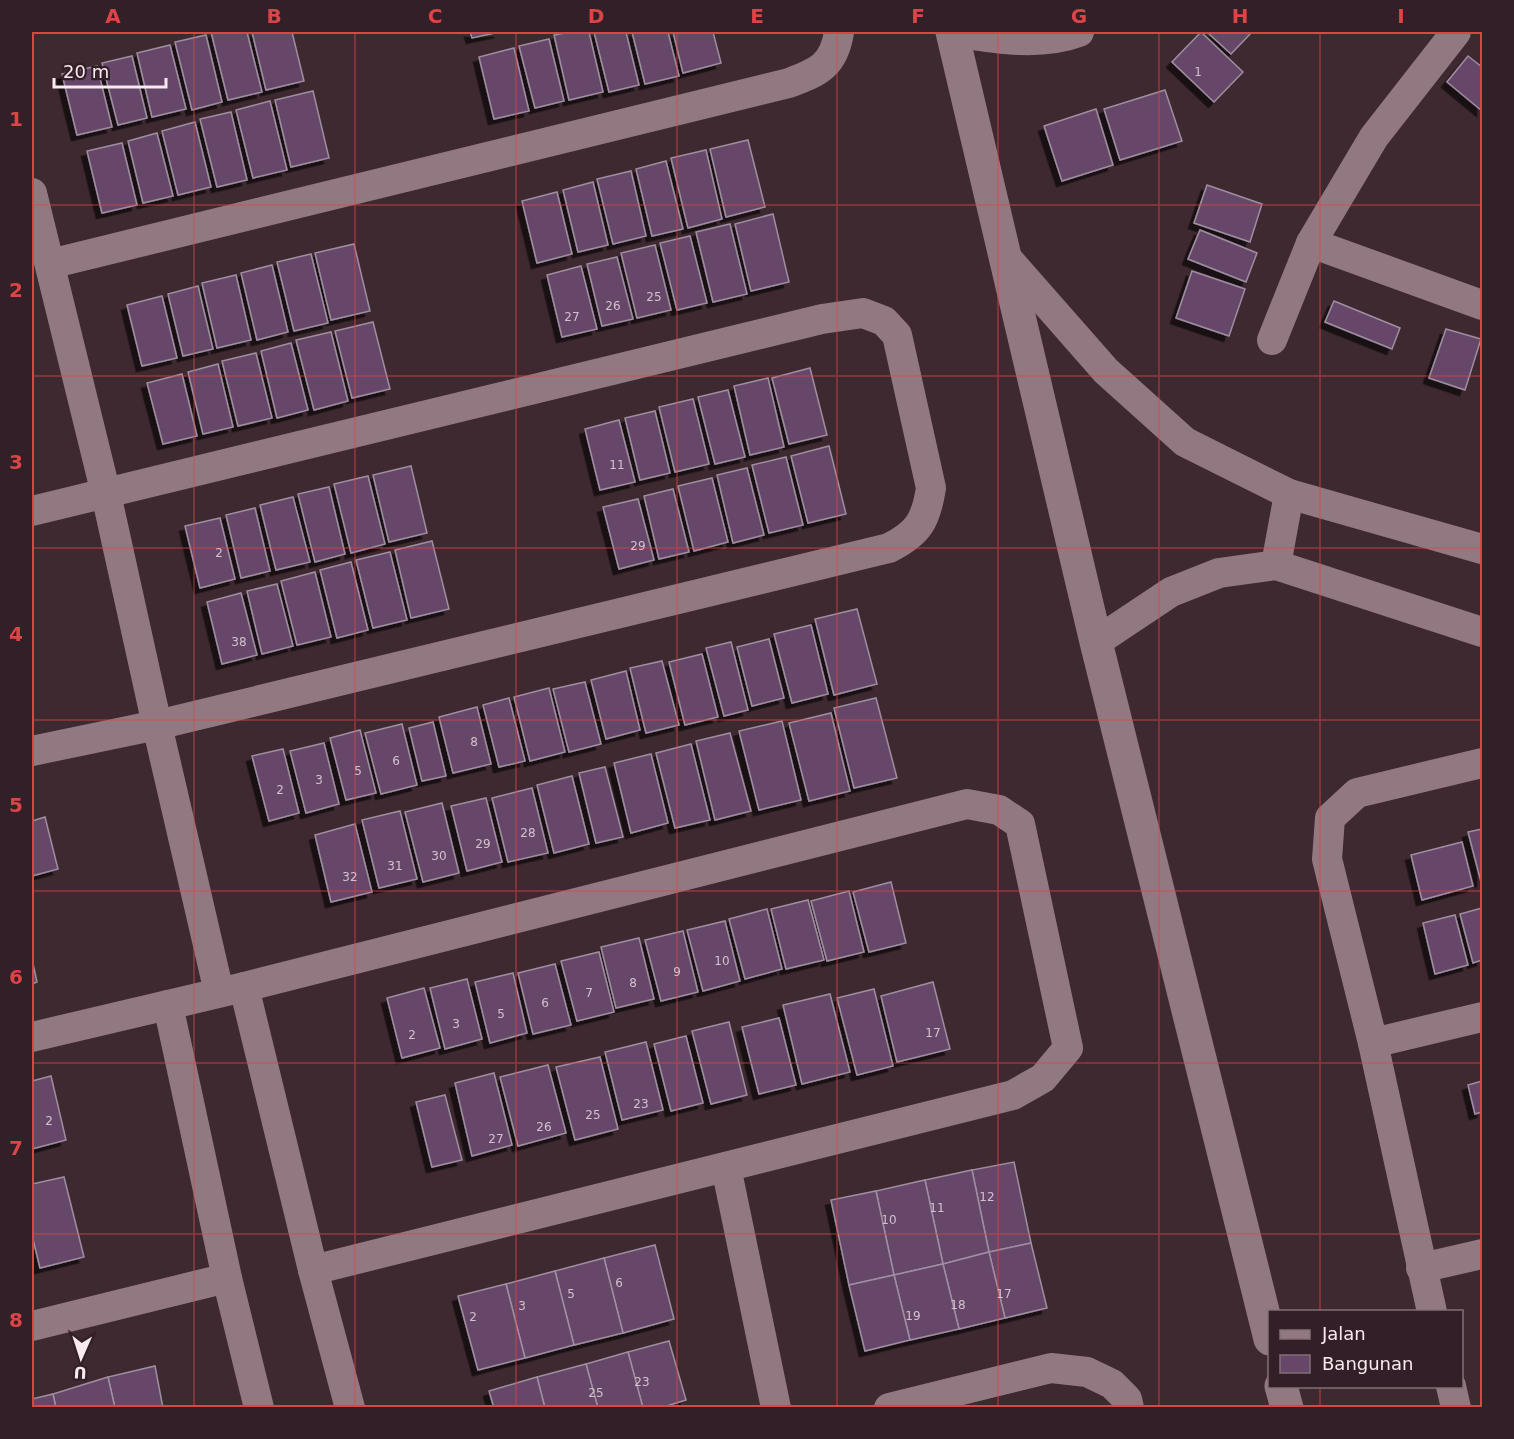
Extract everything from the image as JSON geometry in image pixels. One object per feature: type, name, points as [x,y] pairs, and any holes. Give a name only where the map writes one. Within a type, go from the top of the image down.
[{"type":"street","points":[[50,264],[789,82],[814,74],[830,61],[839,32]]},
{"type":"street","points":[[1079,32],[1068,36],[1011,41],[952,32],[1096,642],[1268,1334]]},
{"type":"street","points":[[1272,340],[1311,243],[1374,137],[1456,32]]},
{"type":"street","points":[[32,193],[106,494],[157,725],[350,1407]]},
{"type":"street","points":[[1311,243],[1482,305]]},
{"type":"street","points":[[1005,256],[1106,371],[1185,442],[1289,494],[1482,549]]},
{"type":"street","points":[[32,511],[822,319],[863,313],[884,321],[897,335],[931,488],[927,510],[919,527],[907,539],[889,548],[157,725],[32,752]]},
{"type":"street","points":[[1276,565],[1289,494]]},
{"type":"street","points":[[1096,642],[1171,592],[1219,573],[1276,565],[1482,632]]},
{"type":"street","points":[[1432,1310],[1373,1043],[1327,859],[1330,818],[1357,793],[1482,763]]},
{"type":"street","points":[[32,1037],[168,1005],[967,804],[999,810],[1020,824],[1068,1048],[1042,1078],[1013,1095],[313,1270]]},
{"type":"street","points":[[168,1005],[227,1278],[259,1407]]},
{"type":"street","points":[[1373,1043],[1482,1017]]},
{"type":"street","points":[[726,1167],[776,1407]]},
{"type":"street","points":[[1421,1268],[1482,1254]]},
{"type":"street","points":[[32,1326],[227,1278]]},
{"type":"street","points":[[889,1407],[1051,1368],[1087,1372],[1112,1384],[1127,1400],[1129,1407]]},
{"type":"street","points":[[1282,1388],[1287,1407]]},
{"type":"street","points":[[1451,1388],[1456,1407]]},
{"type":"building","points":[[211,32],[247,32],[262,92],[228,100]]},
{"type":"building","points":[[252,32],[292,32],[304,81],[266,90]]},
{"type":"building","points":[[470,32],[500,32],[472,38]]},
{"type":"building","points":[[589,32],[603,92],[569,100],[554,35]]},
{"type":"building","points":[[594,32],[626,32],[639,85],[609,92]]},
{"type":"building","points":[[632,32],[668,32],[679,76],[645,84]]},
{"type":"building","points":[[673,32],[713,32],[721,63],[683,73]]},
{"type":"building","points":[[1201,32],[1243,72],[1214,102],[1172,62]]},
{"type":"building","points":[[1207,32],[1252,32],[1231,54]]},
{"type":"building","points":[[206,35],[222,102],[192,110],[175,42]]},
{"type":"building","points":[[549,39],[564,101],[535,108],[519,46]]},
{"type":"building","points":[[170,45],[186,109],[152,117],[137,53]]},
{"type":"building","points":[[514,48],[529,111],[494,119],[479,57]]},
{"type":"building","points":[[132,56],[147,118],[118,125],[102,63]]},
{"type":"building","points":[[1468,56],[1482,67],[1482,111],[1447,82]]},
{"type":"building","points":[[97,66],[112,127],[77,135],[62,74]]},
{"type":"building","points":[[1165,90],[1182,141],[1120,160],[1104,109]]},
{"type":"building","points":[[313,91],[329,158],[291,167],[275,100]]},
{"type":"building","points":[[270,101],[287,170],[253,178],[236,110]]},
{"type":"building","points":[[1096,109],[1113,165],[1062,181],[1044,126]]},
{"type":"building","points":[[231,112],[247,180],[217,187],[200,119]]},
{"type":"building","points":[[195,122],[211,187],[178,195],[162,131]]},
{"type":"building","points":[[157,133],[173,196],[143,203],[128,141]]},
{"type":"building","points":[[748,140],[765,207],[726,217],[710,149]]},
{"type":"building","points":[[122,143],[137,205],[102,213],[87,151]]},
{"type":"building","points":[[706,150],[722,219],[688,228],[671,158]]},
{"type":"building","points":[[666,161],[683,229],[652,236],[636,169]]},
{"type":"building","points":[[631,171],[646,236],[613,244],[597,179]]},
{"type":"building","points":[[593,182],[608,245],[578,252],[563,190]]},
{"type":"building","points":[[1207,185],[1262,204],[1250,242],[1194,223]]},
{"type":"building","points":[[557,192],[572,254],[537,263],[522,201]]},
{"type":"building","points":[[773,214],[789,282],[751,291],[735,224]]},
{"type":"building","points":[[730,224],[747,294],[713,302],[696,232]]},
{"type":"building","points":[[1200,230],[1257,253],[1246,282],[1188,259]]},
{"type":"building","points":[[690,236],[707,303],[677,310],[660,243]]},
{"type":"building","points":[[354,244],[370,311],[331,320],[315,253]]},
{"type":"building","points":[[655,245],[671,310],[637,318],[621,253]]},
{"type":"building","points":[[311,254],[328,323],[294,331],[277,262]]},
{"type":"building","points":[[617,257],[633,319],[602,326],[587,264]]},
{"type":"building","points":[[272,265],[288,332],[257,340],[241,273]]},
{"type":"building","points":[[581,266],[597,329],[562,337],[547,275]]},
{"type":"building","points":[[1192,271],[1245,289],[1229,336],[1176,318]]},
{"type":"building","points":[[236,275],[251,340],[217,348],[202,283]]},
{"type":"building","points":[[198,286],[213,349],[183,356],[168,294]]},
{"type":"building","points":[[162,296],[177,358],[142,366],[127,305]]},
{"type":"building","points":[[1334,301],[1400,328],[1392,349],[1325,322]]},
{"type":"building","points":[[373,322],[390,389],[352,398],[335,331]]},
{"type":"building","points":[[1446,329],[1481,339],[1465,390],[1429,378]]},
{"type":"building","points":[[331,332],[348,401],[314,410],[296,340]]},
{"type":"building","points":[[291,343],[308,410],[277,418],[261,351]]},
{"type":"building","points":[[256,353],[272,418],[238,426],[222,361]]},
{"type":"building","points":[[218,364],[233,427],[203,434],[188,372]]},
{"type":"building","points":[[810,368],[827,435],[789,444],[772,378]]},
{"type":"building","points":[[182,374],[197,436],[163,444],[147,383]]},
{"type":"building","points":[[768,378],[784,447],[750,455],[734,386]]},
{"type":"building","points":[[728,390],[745,457],[715,464],[698,397]]},
{"type":"building","points":[[693,399],[709,464],[675,472],[659,407]]},
{"type":"building","points":[[655,411],[670,473],[640,480],[625,418]]},
{"type":"building","points":[[619,420],[635,482],[600,490],[585,429]]},
{"type":"building","points":[[829,446],[846,514],[808,523],[791,456]]},
{"type":"building","points":[[786,457],[803,525],[769,533],[752,465]]},
{"type":"building","points":[[411,466],[427,533],[389,542],[373,475]]},
{"type":"building","points":[[747,468],[764,535],[733,543],[717,475]]},
{"type":"building","points":[[368,476],[385,544],[351,553],[334,484]]},
{"type":"building","points":[[712,478],[728,542],[694,551],[678,486]]},
{"type":"building","points":[[329,487],[345,554],[315,562],[298,494]]},
{"type":"building","points":[[673,489],[689,552],[659,559],[644,496]]},
{"type":"building","points":[[293,497],[310,562],[276,570],[260,505]]},
{"type":"building","points":[[638,499],[654,560],[619,569],[603,507]]},
{"type":"building","points":[[255,508],[270,571],[241,578],[226,515]]},
{"type":"building","points":[[220,518],[235,579],[200,588],[185,526]]},
{"type":"building","points":[[432,541],[449,609],[411,618],[395,550]]},
{"type":"building","points":[[390,552],[407,620],[373,628],[356,560]]},
{"type":"building","points":[[351,562],[368,630],[337,638],[320,570]]},
{"type":"building","points":[[315,572],[331,637],[297,645],[281,581]]},
{"type":"building","points":[[277,584],[293,646],[262,654],[247,591]]},
{"type":"building","points":[[241,593],[257,655],[222,664],[207,602]]},
{"type":"building","points":[[857,609],[877,684],[834,695],[815,619]]},
{"type":"building","points":[[811,625],[828,694],[792,703],[774,634]]},
{"type":"building","points":[[769,639],[784,698],[752,706],[737,647]]},
{"type":"building","points":[[731,642],[748,710],[724,716],[706,648]]},
{"type":"building","points":[[702,654],[718,717],[685,725],[669,662]]},
{"type":"building","points":[[662,661],[679,725],[646,733],[630,668]]},
{"type":"building","points":[[626,671],[640,730],[606,739],[591,680]]},
{"type":"building","points":[[585,682],[601,744],[569,752],[553,689]]},
{"type":"building","points":[[549,688],[565,752],[530,761],[514,697]]},
{"type":"building","points":[[509,698],[525,761],[499,767],[483,705]]},
{"type":"building","points":[[876,698],[897,778],[854,788],[834,708]]},
{"type":"building","points":[[477,707],[491,764],[453,773],[439,717]]},
{"type":"building","points":[[831,713],[850,791],[809,801],[789,723]]},
{"type":"building","points":[[782,721],[801,800],[759,810],[739,731]]},
{"type":"building","points":[[433,722],[446,776],[422,781],[409,728]]},
{"type":"building","points":[[402,724],[417,785],[381,794],[365,733]]},
{"type":"building","points":[[360,730],[376,793],[346,800],[330,738]]},
{"type":"building","points":[[730,733],[751,811],[715,820],[696,741]]},
{"type":"building","points":[[324,743],[339,804],[306,813],[290,751]]},
{"type":"building","points":[[691,744],[710,820],[675,828],[656,753]]},
{"type":"building","points":[[283,749],[299,813],[269,821],[252,756]]},
{"type":"building","points":[[651,754],[668,823],[631,833],[614,763]]},
{"type":"building","points":[[605,767],[623,837],[596,843],[579,773]]},
{"type":"building","points":[[572,776],[589,844],[554,853],[537,785]]},
{"type":"building","points":[[532,788],[548,853],[508,862],[492,798]]},
{"type":"building","points":[[486,798],[502,862],[467,871],[451,806]]},
{"type":"building","points":[[442,803],[459,873],[423,882],[405,812]]},
{"type":"building","points":[[400,811],[417,879],[379,888],[362,820]]},
{"type":"building","points":[[45,817],[58,869],[32,876],[32,821]]},
{"type":"building","points":[[355,824],[372,892],[331,902],[315,835]]},
{"type":"building","points":[[1482,829],[1482,881],[1481,882],[1468,832]]},
{"type":"building","points":[[1462,842],[1473,886],[1422,900],[1411,855]]},
{"type":"building","points":[[891,882],[906,943],[869,952],[853,892]]},
{"type":"building","points":[[849,891],[864,952],[827,961],[811,901]]},
{"type":"building","points":[[808,900],[824,960],[786,969],[771,909]]},
{"type":"building","points":[[1482,908],[1482,960],[1473,963],[1460,914]]},
{"type":"building","points":[[767,909],[782,969],[745,979],[729,919]]},
{"type":"building","points":[[1455,915],[1468,965],[1435,974],[1423,923]]},
{"type":"building","points":[[725,921],[740,981],[703,991],[687,930]]},
{"type":"building","points":[[683,931],[698,992],[661,1001],[645,940]]},
{"type":"building","points":[[639,938],[654,999],[616,1008],[601,947]]},
{"type":"building","points":[[599,952],[614,1012],[577,1021],[561,961]]},
{"type":"building","points":[[32,959],[37,982],[32,984]]},
{"type":"building","points":[[555,964],[571,1025],[533,1034],[518,973]]},
{"type":"building","points":[[513,973],[527,1033],[490,1043],[475,982]]},
{"type":"building","points":[[467,979],[482,1039],[445,1049],[430,988]]},
{"type":"building","points":[[933,982],[950,1049],[897,1062],[881,996]]},
{"type":"building","points":[[424,988],[440,1048],[402,1058],[387,998]]},
{"type":"building","points":[[874,989],[893,1066],[857,1075],[837,998]]},
{"type":"building","points":[[830,994],[850,1072],[802,1084],[783,1005]]},
{"type":"building","points":[[779,1018],[796,1085],[759,1094],[742,1027]]},
{"type":"building","points":[[729,1022],[747,1095],[711,1104],[692,1031]]},
{"type":"building","points":[[686,1036],[703,1103],[671,1111],[654,1044]]},
{"type":"building","points":[[646,1042],[663,1110],[622,1120],[605,1052]]},
{"type":"building","points":[[600,1057],[618,1129],[575,1140],[556,1067]]},
{"type":"building","points":[[548,1065],[566,1133],[518,1146],[500,1077]]},
{"type":"building","points":[[494,1073],[512,1145],[472,1156],[455,1083]]},
{"type":"building","points":[[51,1076],[66,1140],[32,1149],[32,1081]]},
{"type":"building","points":[[1482,1081],[1482,1112],[1475,1114],[1468,1085]]},
{"type":"building","points":[[445,1095],[462,1160],[432,1167],[416,1102]]},
{"type":"building","points":[[1014,1162],[1031,1243],[989,1252],[972,1170]]},
{"type":"building","points":[[972,1170],[989,1252],[943,1264],[925,1180]]},
{"type":"building","points":[[64,1177],[84,1257],[40,1268],[32,1235],[32,1184]]},
{"type":"building","points":[[925,1180],[943,1264],[894,1275],[876,1191]]},
{"type":"building","points":[[876,1191],[894,1275],[849,1285],[831,1200]]},
{"type":"building","points":[[1031,1243],[1047,1308],[1005,1318],[989,1252]]},
{"type":"building","points":[[655,1245],[674,1319],[623,1333],[604,1258]]},
{"type":"building","points":[[989,1252],[1005,1318],[959,1329],[943,1264]]},
{"type":"building","points":[[604,1258],[623,1333],[574,1345],[555,1271]]},
{"type":"building","points":[[943,1264],[959,1329],[910,1340],[894,1275]]},
{"type":"building","points":[[555,1271],[574,1345],[525,1358],[506,1284]]},
{"type":"building","points":[[894,1275],[910,1340],[865,1351],[849,1285]]},
{"type":"building","points":[[506,1284],[525,1358],[478,1370],[458,1296]]},
{"type":"building","points":[[669,1341],[686,1400],[660,1408],[643,1408],[628,1352]]},
{"type":"building","points":[[628,1352],[643,1408],[598,1408],[586,1364]]},
{"type":"building","points":[[586,1364],[598,1408],[545,1408],[537,1377]]},
{"type":"building","points":[[155,1366],[163,1408],[115,1408],[108,1377]]},
{"type":"building","points":[[108,1377],[115,1408],[56,1408],[53,1394]]},
{"type":"building","points":[[537,1377],[545,1408],[494,1408],[489,1391]]},
{"type":"building","points":[[53,1394],[56,1408],[32,1408],[32,1399]]}]
